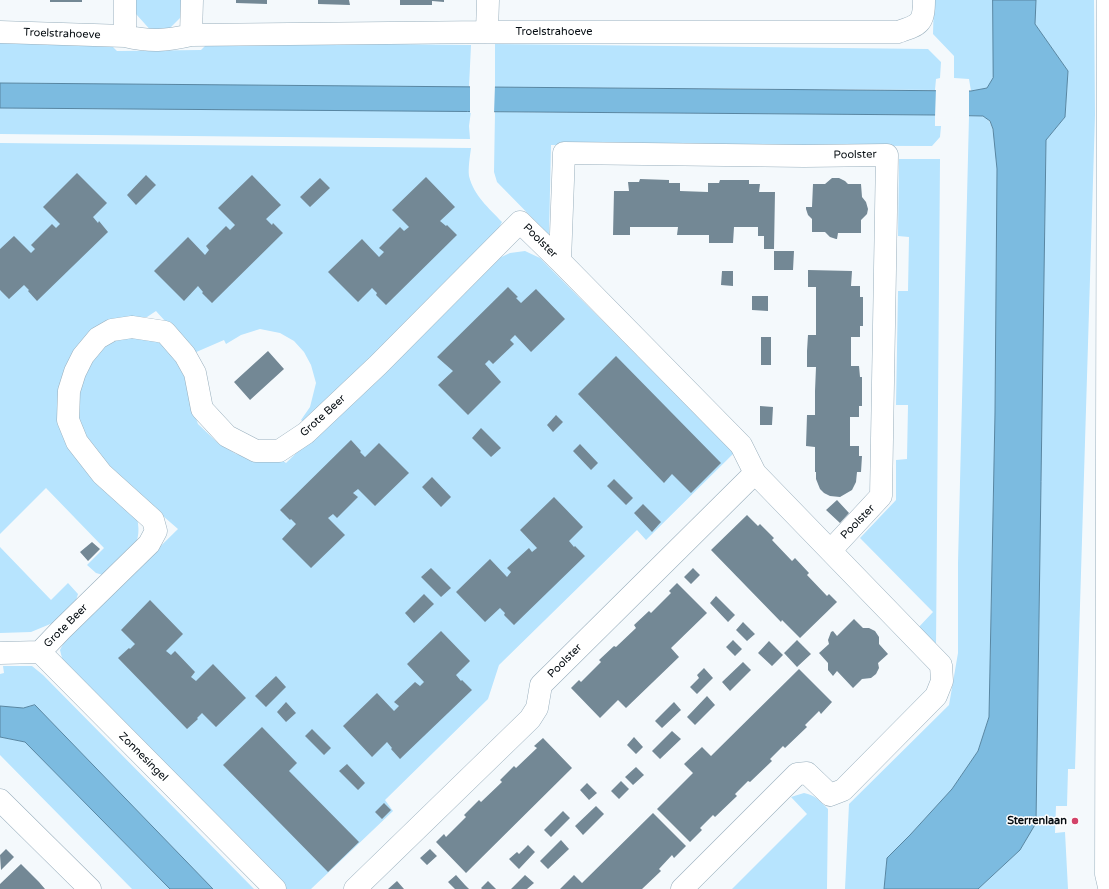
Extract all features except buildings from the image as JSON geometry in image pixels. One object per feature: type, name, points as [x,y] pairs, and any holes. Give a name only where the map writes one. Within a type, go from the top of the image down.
[{"type":"street","points":[[125,0],[125,36]]},
{"type":"street","points":[[191,35],[192,0]]},
{"type":"street","points":[[487,32],[488,0]]},
{"type":"street","name":"Troelstrahoeve","points":[[0,32],[125,36],[143,40],[171,40],[191,35],[487,32],[898,32],[916,26],[924,14],[924,0]]},
{"type":"street","points":[[1106,883],[1108,0]]},
{"type":"street","name":"Poolster","points":[[560,261],[564,153],[804,156],[887,155],[882,496],[830,550]]},
{"type":"street","name":"Poolster","points":[[520,222],[741,445],[755,473],[941,665],[942,681],[936,696],[843,790],[830,795],[807,773],[797,774],[682,889]]},
{"type":"street","name":"Grote Beer","points":[[40,652],[149,544],[156,531],[153,520],[102,474],[81,448],[68,420],[69,391],[75,372],[83,356],[98,338],[112,330],[132,327],[165,332],[185,355],[195,373],[202,409],[227,436],[256,451],[279,451],[306,434],[378,365],[520,222]]},
{"type":"street","name":"Poolster","points":[[355,889],[530,719],[537,708],[541,685],[755,473]]},
{"type":"street","points":[[0,653],[40,652]]},
{"type":"street","name":"Zonnesingel","points":[[40,652],[275,889]]},
{"type":"street","points":[[0,800],[90,889]]},
{"type":"shaded area","points":[[136,0],[181,0],[181,17],[165,33],[154,34],[136,14]]},
{"type":"shaded area","points":[[934,0],[993,0],[993,78],[988,88],[971,91],[969,79],[954,78],[954,56],[933,34]]},
{"type":"shaded area","points":[[993,0],[1036,0],[1035,24],[1068,71],[1065,117],[1046,140],[1036,823],[1020,850],[978,889],[884,889],[887,858],[952,789],[978,751],[989,717],[995,413],[997,169],[993,129],[990,121],[983,116],[935,115],[0,108],[0,83],[971,91],[987,88],[993,78]]},
{"type":"shaded area","points":[[1036,0],[1094,0],[1095,115],[1075,769],[1068,769],[1067,806],[1056,806],[1055,833],[1065,832],[1068,889],[978,889],[1020,850],[1036,823],[1046,140],[1065,117],[1068,71],[1035,24]]},
{"type":"shaded area","points":[[0,40],[107,41],[117,51],[201,50],[209,42],[471,45],[469,87],[0,83]]},
{"type":"shaded area","points":[[495,44],[928,49],[941,62],[940,78],[936,79],[935,90],[495,87]]},
{"type":"shaded area","points":[[0,108],[471,111],[469,126],[470,139],[0,134]]},
{"type":"shaded area","points":[[495,112],[935,115],[935,126],[941,126],[940,137],[932,146],[551,145],[549,235],[497,182],[494,172]]},
{"type":"shaded area","points":[[969,116],[982,116],[991,124],[995,139],[997,169],[995,413],[989,717],[978,751],[952,789],[887,858],[884,889],[845,889],[849,804],[949,705],[958,653],[958,563]]},
{"type":"shaded area","points":[[0,143],[471,148],[469,176],[471,183],[478,196],[502,222],[495,235],[305,423],[301,420],[310,407],[316,383],[311,365],[304,352],[294,341],[280,333],[260,329],[241,335],[226,344],[224,340],[194,353],[156,311],[147,317],[115,321],[61,405],[137,518],[138,537],[135,545],[125,557],[103,575],[96,573],[87,565],[104,548],[46,488],[0,534]]},
{"type":"shaded area","points":[[899,159],[940,159],[936,648],[917,629],[933,612],[860,538],[896,500],[896,460],[907,459],[908,405],[896,405],[898,291],[908,291],[909,237],[898,236]]},
{"type":"shaded area","points":[[525,251],[540,258],[734,453],[646,540],[637,530],[499,665],[488,699],[385,800],[393,811],[311,889],[285,889],[63,662],[60,650],[65,640],[178,529],[109,469],[85,441],[78,421],[77,403],[85,367],[109,341],[142,335],[164,345],[183,364],[190,402],[198,424],[218,443],[236,454],[255,458],[278,457],[286,463],[495,260],[510,253]]},
{"type":"shaded area","points":[[0,547],[51,600],[68,583],[78,594],[74,607],[60,620],[31,632],[0,633]]},
{"type":"shaded area","points":[[3,666],[32,666],[43,675],[254,889],[213,889],[35,705],[23,708],[0,706],[0,674],[4,673]]},
{"type":"shaded area","points":[[35,705],[213,889],[170,889],[25,742],[0,737],[0,706],[23,708]]},
{"type":"shaded area","points":[[0,737],[25,742],[170,889],[132,889],[0,755]]},
{"type":"shaded area","points":[[804,793],[820,801],[828,809],[827,889],[732,889],[807,814],[791,797]]},
{"type":"pier","points":[[470,85],[495,85],[494,114],[470,113]]},
{"type":"pier","points":[[936,88],[969,88],[969,118],[935,117]]},
{"type":"place","name":"Sterrenlaan","points":[[1075,821]]}]
